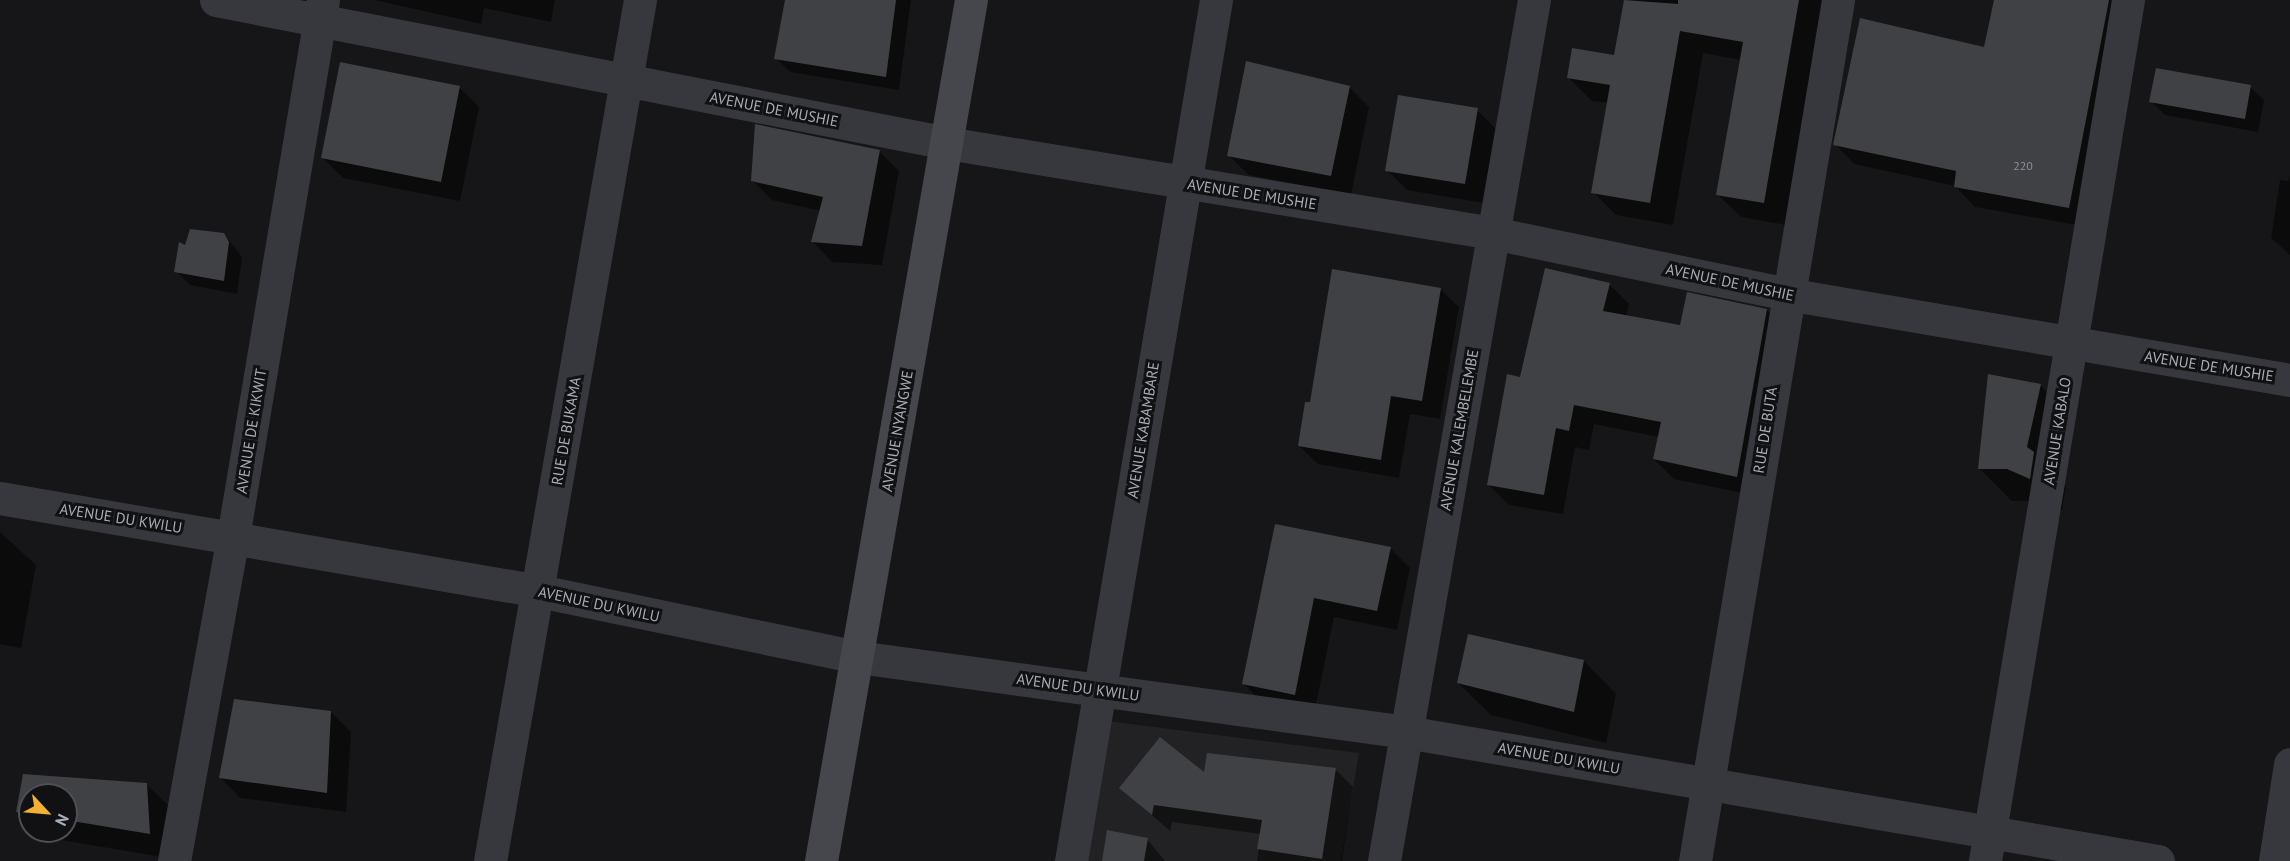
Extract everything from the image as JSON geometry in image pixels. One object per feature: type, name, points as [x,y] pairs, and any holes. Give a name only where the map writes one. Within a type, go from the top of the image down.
[{"type":"main road","name":"AVENUE NYANGWE","points":[[821,861],[971,0]]},
{"type":"street","name":"AVENUE DE MUSHIE","points":[[216,0],[321,9],[626,80],[947,143],[1493,232],[1787,294],[2290,380]]},
{"type":"street","name":"RUE DE BUKAMA","points":[[490,861],[539,591],[640,0]]},
{"type":"street","name":"AVENUE KABAMBARE","points":[[1071,861],[1216,0]]},
{"type":"street","name":"AVENUE KALEMBELEMBE","points":[[1384,861],[1534,0]]},
{"type":"street","name":"RUE DE BUTA","points":[[1695,861],[1787,294],[1838,0]]},
{"type":"street","name":"AVENUE KABALO","points":[[1988,847],[2128,0]]},
{"type":"street","name":"AVENUE DE KIKWIT","points":[[174,861],[233,537],[321,9]]},
{"type":"street","name":"AVENUE DU KWILU","points":[[0,498],[539,591],[858,657],[1406,732],[1709,783],[1988,847],[2158,861]]},
{"type":"street","points":[[2276,861],[2290,764]]},
{"type":"shaded area","points":[[1107,721],[1359,753],[1341,861],[1085,861]]},
{"type":"building","points":[[785,0],[896,0],[886,77],[774,59]]},
{"type":"building","points":[[1624,0],[1678,4],[1678,0],[1799,0],[1764,203],[1716,195],[1743,42],[1680,31],[1650,203],[1591,193],[1610,85],[1567,78],[1572,48],[1614,55]]},
{"type":"building","points":[[1994,0],[2109,0],[2069,208],[1954,187],[1956,171],[1833,145],[1860,18],[1984,47]]},
{"type":"building","points":[[1246,61],[1350,86],[1331,176],[1227,156]]},
{"type":"building","points":[[340,62],[460,86],[441,182],[321,158]]},
{"type":"building","points":[[2156,68],[2251,85],[2245,119],[2149,102]]},
{"type":"building","points":[[1398,95],[1478,108],[1465,184],[1385,171]]},
{"type":"building","points":[[755,124],[880,150],[862,246],[811,242],[823,197],[751,181]]},
{"type":"building","points":[[190,229],[224,233],[229,242],[224,281],[174,272],[179,242],[185,245]]},
{"type":"building","points":[[1545,268],[1610,283],[1603,311],[1680,325],[1687,292],[1767,309],[1737,477],[1653,459],[1661,422],[1574,405],[1569,431],[1556,428],[1544,495],[1487,485],[1507,374],[1520,377]]},
{"type":"building","points":[[1332,269],[1441,288],[1422,401],[1391,396],[1381,460],[1298,446],[1305,402],[1310,402]]},
{"type":"building","points":[[1988,374],[2041,384],[2027,447],[2034,452],[2030,479],[2007,469],[1978,469]]},
{"type":"building","points":[[1275,524],[1391,547],[1377,611],[1314,598],[1295,695],[1242,684]]},
{"type":"building","points":[[1468,634],[1584,660],[1574,712],[1457,683]]},
{"type":"building","points":[[234,699],[331,711],[327,793],[219,778]]},
{"type":"building","points":[[1160,737],[1204,772],[1207,753],[1336,768],[1322,859],[1257,849],[1262,820],[1154,805],[1152,815],[1119,788]]},
{"type":"building","points":[[23,774],[147,783],[150,834],[78,822],[78,783],[21,783]]},
{"type":"building","points":[[1107,830],[1148,838],[1144,861],[1102,861]]}]
